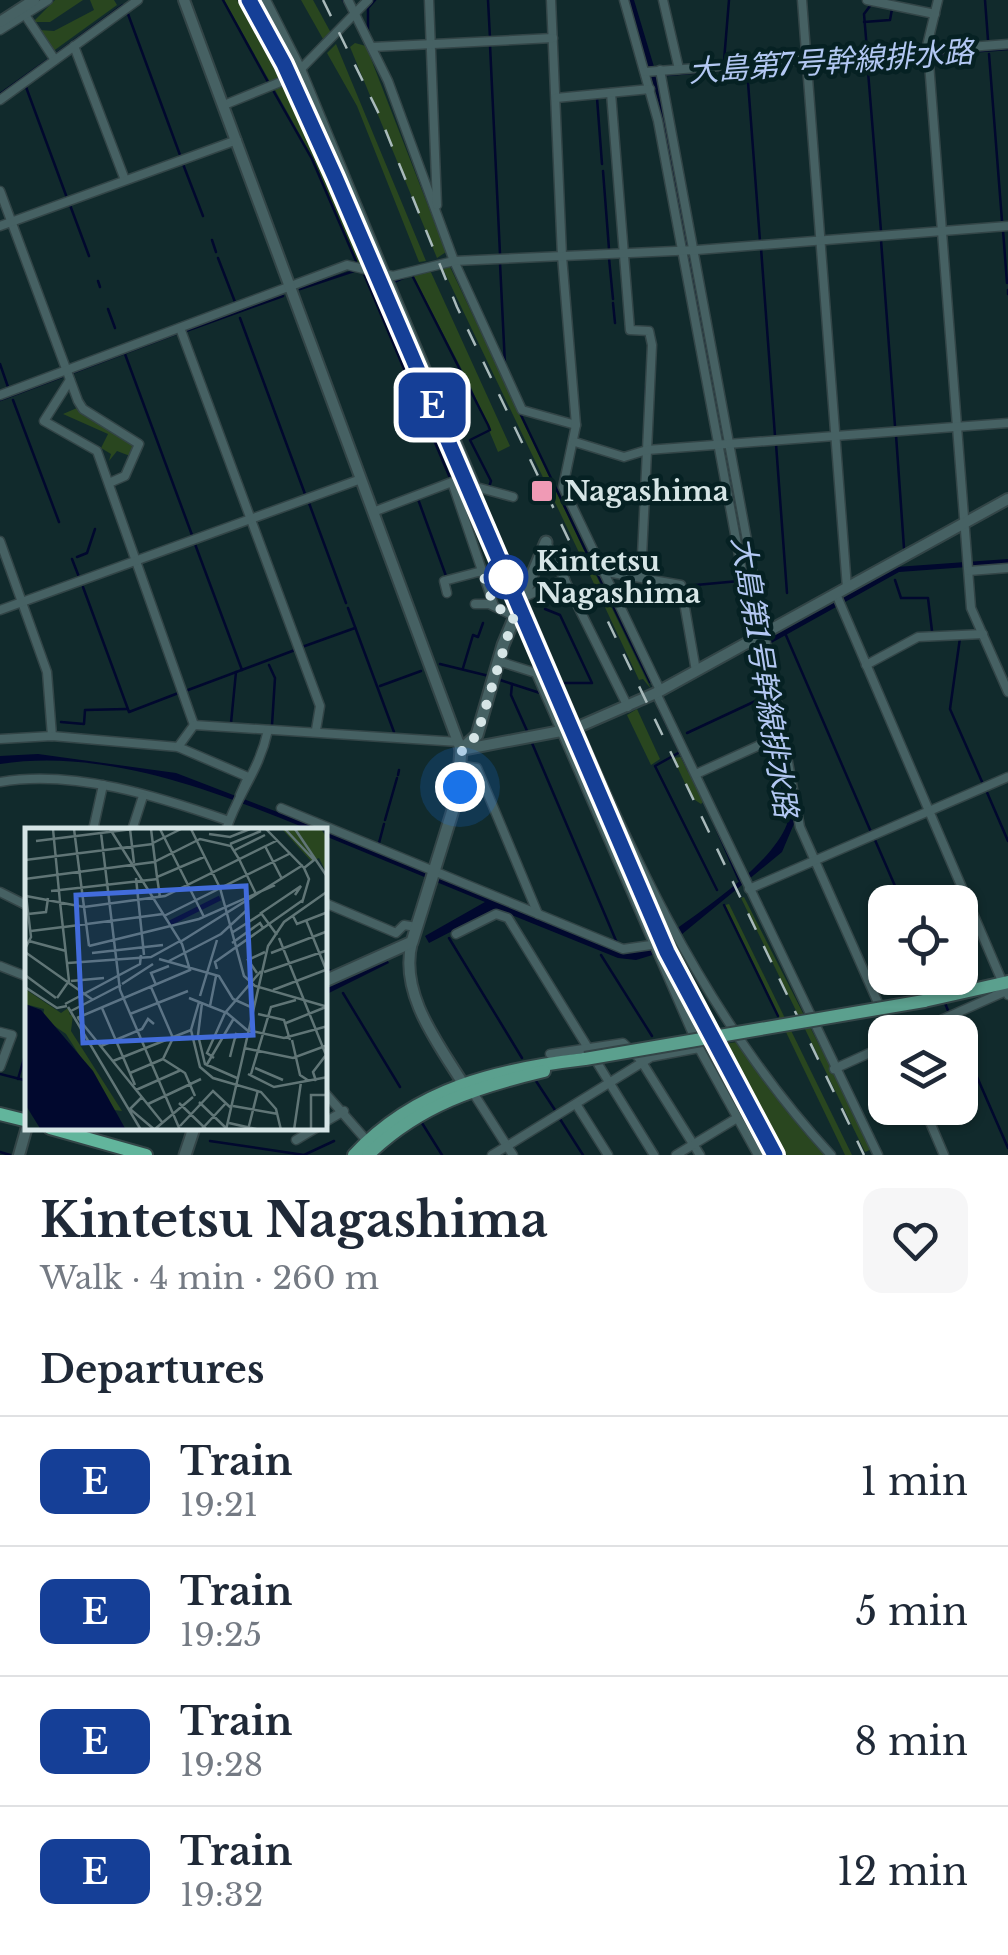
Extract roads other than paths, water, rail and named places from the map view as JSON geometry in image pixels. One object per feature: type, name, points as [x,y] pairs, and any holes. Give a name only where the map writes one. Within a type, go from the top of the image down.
[{"type":"highway","points":[[0,1114],[25,1121]]},
{"type":"highway","points":[[57,1130],[146,1155]]},
{"type":"main road","points":[[328,980],[412,942],[462,766],[460,746],[477,735],[514,616],[546,542]]},
{"type":"main road","points":[[354,1155],[372,1150],[412,1108],[514,1066],[1006,988]]},
{"type":"main road","points":[[186,1155],[193,1130]]},
{"type":"street","points":[[0,22],[34,0]]},
{"type":"street","points":[[0,30],[48,0]]},
{"type":"street","points":[[0,100],[138,0]]},
{"type":"street","points":[[184,0],[460,746]]},
{"type":"street","points":[[266,0],[301,69],[476,487],[513,497]]},
{"type":"street","points":[[348,0],[401,111],[454,260],[522,410],[576,425]]},
{"type":"street","points":[[293,77],[368,0]]},
{"type":"street","points":[[428,0],[437,216]]},
{"type":"street","points":[[551,0],[562,256],[576,425],[563,487],[874,1154]]},
{"type":"street","points":[[624,0],[656,72],[800,827],[883,1015]]},
{"type":"street","points":[[662,0],[679,69]]},
{"type":"street","points":[[802,0],[848,588]]},
{"type":"street","points":[[867,0],[935,14]]},
{"type":"street","points":[[938,0],[928,52],[963,524],[972,608],[1008,692]]},
{"type":"street","points":[[25,15],[55,60]]},
{"type":"street","points":[[372,47],[553,38]]},
{"type":"street","points":[[656,72],[807,63],[1008,44]]},
{"type":"street","points":[[74,46],[125,180]]},
{"type":"street","points":[[656,72],[650,89],[690,250],[762,638],[777,759]]},
{"type":"street","points":[[224,104],[283,81]]},
{"type":"street","points":[[556,98],[650,89]]},
{"type":"street","points":[[611,93],[630,330],[649,332],[652,345],[641,577]]},
{"type":"street","points":[[0,226],[236,140]]},
{"type":"street","points":[[0,191],[83,409],[140,444],[126,476],[108,483]]},
{"type":"street","points":[[0,395],[68,375],[347,265],[387,276],[454,260],[690,250],[1008,226]]},
{"type":"street","points":[[181,331],[320,706],[316,730]]},
{"type":"street","points":[[68,375],[44,421],[96,451],[194,725]]},
{"type":"street","points":[[575,442],[624,456],[647,450],[1008,423]]},
{"type":"street","points":[[0,610],[360,479]]},
{"type":"street","points":[[373,512],[452,482],[494,606]]},
{"type":"street","points":[[194,725],[316,730],[460,746],[578,727],[628,707],[838,600],[848,588],[1008,499]]},
{"type":"street","points":[[0,542],[50,684],[52,736]]},
{"type":"street","points":[[546,542],[628,707]]},
{"type":"street","points":[[968,567],[1008,568]]},
{"type":"street","points":[[447,594],[444,581],[482,571]]},
{"type":"street","points":[[601,571],[680,585],[696,671]]},
{"type":"street","points":[[565,579],[523,598],[671,931],[742,1044],[831,1155]]},
{"type":"street","points":[[838,600],[1006,988],[953,1015]]},
{"type":"street","points":[[475,604],[494,606],[514,616]]},
{"type":"street","points":[[866,665],[918,637],[982,634]]},
{"type":"street","points":[[498,661],[536,672],[656,957],[699,1048],[758,1155]]},
{"type":"street","points":[[178,748],[194,725]]},
{"type":"street","points":[[239,798],[261,764],[268,730]]},
{"type":"street","points":[[0,739],[52,736],[178,748],[248,777],[227,825],[174,800],[103,785],[0,782]]},
{"type":"street","points":[[696,774],[773,739]]},
{"type":"street","points":[[462,766],[478,768],[538,914]]},
{"type":"street","points":[[748,887],[1008,777]]},
{"type":"street","points":[[94,828],[103,785]]},
{"type":"street","points":[[133,828],[143,796]]},
{"type":"street","points":[[281,808],[325,828]]},
{"type":"street","points":[[328,829],[511,911],[538,914],[623,949],[651,946]]},
{"type":"street","points":[[0,892],[25,904]]},
{"type":"street","points":[[328,905],[396,933],[404,925],[416,927]]},
{"type":"street","points":[[456,934],[496,914],[511,911]]},
{"type":"street","points":[[511,911],[587,1054],[654,1155]]},
{"type":"street","points":[[412,942],[408,980],[429,1028],[512,1155]]},
{"type":"street","points":[[0,966],[25,977]]},
{"type":"street","points":[[0,1032],[12,1035],[0,1067]]},
{"type":"street","points":[[550,1054],[587,1054],[623,1043],[643,1063],[700,1155]]},
{"type":"street","points":[[492,1155],[643,1063],[699,1048]]},
{"type":"street","points":[[834,1069],[868,1054]]},
{"type":"street","points":[[328,1096],[344,1110],[372,1150]]},
{"type":"street","points":[[576,1104],[608,1155]]},
{"type":"street","points":[[328,1120],[344,1110]]},
{"type":"street","points":[[676,1155],[736,1118]]},
{"type":"street","points":[[931,1125],[944,1155]]},
{"type":"street","points":[[19,1155],[26,1130]]},
{"type":"street","points":[[296,1140],[313,1130]]},
{"type":"water","name":"大島第1号幹線排水路","points":[[628,0],[634,0],[664,100],[765,639],[896,567],[1008,559],[1008,564],[899,572],[766,646],[796,819],[782,852],[659,953],[636,960],[618,958],[502,911],[489,912],[429,943],[425,936],[485,902],[328,837],[328,831],[624,952],[651,948],[727,891],[764,858],[787,824],[755,626],[659,104]]},
{"type":"water","points":[[38,754],[176,773],[319,828],[305,828],[159,776],[80,762],[0,764],[0,756]]},
{"type":"water","points":[[385,956],[389,963],[328,994],[328,984]]},
{"type":"waterway","points":[[223,0],[268,82]]},
{"type":"waterway","points":[[343,0],[349,11]]},
{"type":"waterway","points":[[368,31],[368,8],[375,0]]},
{"type":"waterway","points":[[488,0],[490,38]]},
{"type":"waterway","points":[[724,61],[729,0]]},
{"type":"waterway","points":[[985,0],[988,40]]},
{"type":"waterway","points":[[56,54],[123,5]]},
{"type":"waterway","points":[[867,50],[864,14],[870,6]]},
{"type":"waterway","points":[[864,22],[890,20],[892,9]]},
{"type":"waterway","points":[[128,14],[180,155]]},
{"type":"waterway","points":[[490,45],[500,254]]},
{"type":"waterway","name":"大島第7号幹線排水路","points":[[810,64],[1008,49]]},
{"type":"waterway","points":[[989,54],[1002,221]]},
{"type":"waterway","points":[[0,94],[49,59]]},
{"type":"waterway","points":[[867,59],[881,231]]},
{"type":"waterway","name":"大島第7号幹線排水路","points":[[666,75],[802,64]]},
{"type":"waterway","points":[[747,69],[760,241]]},
{"type":"waterway","points":[[26,87],[67,198]]},
{"type":"waterway","points":[[274,92],[312,159],[356,261]]},
{"type":"waterway","points":[[597,98],[602,164]]},
{"type":"waterway","points":[[183,164],[203,216]]},
{"type":"waterway","points":[[603,171],[609,249]]},
{"type":"waterway","points":[[420,180],[437,224]]},
{"type":"waterway","points":[[70,205],[89,256]]},
{"type":"waterway","points":[[1003,230],[1007,283]]},
{"type":"waterway","points":[[212,240],[216,252]]},
{"type":"waterway","points":[[881,240],[895,426]]},
{"type":"waterway","points":[[761,248],[775,436]]},
{"type":"waterway","points":[[218,258],[235,302]]},
{"type":"waterway","points":[[609,258],[613,299]]},
{"type":"waterway","points":[[500,263],[505,365]]},
{"type":"waterway","points":[[300,289],[354,271]]},
{"type":"waterway","points":[[364,274],[450,478]]},
{"type":"waterway","points":[[412,275],[490,430],[470,440],[491,481],[489,487]]},
{"type":"waterway","points":[[394,282],[405,277]]},
{"type":"waterway","points":[[98,281],[100,287]]},
{"type":"waterway","points":[[186,331],[283,296]]},
{"type":"waterway","points":[[613,303],[615,323]]},
{"type":"waterway","points":[[108,309],[115,328]]},
{"type":"waterway","points":[[240,318],[305,494]]},
{"type":"waterway","points":[[0,400],[178,333]]},
{"type":"waterway","points":[[125,354],[192,535]]},
{"type":"waterway","points":[[494,358],[504,378]]},
{"type":"waterway","points":[[0,364],[8,387]]},
{"type":"waterway","points":[[646,386],[646,399]]},
{"type":"waterway","points":[[13,400],[59,522]]},
{"type":"waterway","points":[[520,413],[591,562]]},
{"type":"waterway","points":[[896,435],[904,548]]},
{"type":"waterway","points":[[776,444],[787,593]]},
{"type":"waterway","points":[[418,499],[446,576]]},
{"type":"waterway","points":[[309,503],[346,603]]},
{"type":"waterway","points":[[77,557],[87,553],[95,529]]},
{"type":"waterway","points":[[195,544],[242,670]]},
{"type":"waterway","points":[[72,559],[79,577]]},
{"type":"waterway","points":[[596,571],[650,682]]},
{"type":"waterway","points":[[895,580],[901,598],[928,598],[932,631]]},
{"type":"waterway","name":"大島第1号幹線排水路","points":[[685,586],[739,581]]},
{"type":"waterway","points":[[83,587],[129,712],[181,692]]},
{"type":"waterway","points":[[348,608],[394,732]]},
{"type":"waterway","points":[[545,609],[560,615],[592,683],[564,683]]},
{"type":"waterway","points":[[463,668],[473,635],[478,637],[483,623]]},
{"type":"waterway","points":[[302,647],[355,628]]},
{"type":"waterway","name":"大島第1号幹線排水路","points":[[785,633],[871,832]]},
{"type":"waterway","points":[[960,638],[950,709],[983,784]]},
{"type":"waterway","points":[[188,690],[295,650]]},
{"type":"waterway","points":[[440,664],[489,676]]},
{"type":"waterway","points":[[269,665],[275,678],[272,725]]},
{"type":"waterway","points":[[380,686],[421,671]]},
{"type":"waterway","points":[[231,723],[236,672]]},
{"type":"waterway","points":[[500,680],[540,693]]},
{"type":"waterway","points":[[512,684],[511,695],[528,733]]},
{"type":"waterway","name":"大島第1号幹線排水路","points":[[687,733],[762,698]]},
{"type":"waterway","points":[[61,722],[84,724],[85,710],[127,709]]},
{"type":"waterway","points":[[659,709],[689,771]]},
{"type":"waterway","points":[[532,743],[617,943]]},
{"type":"waterway","points":[[680,752],[655,766],[717,890]]},
{"type":"waterway","points":[[398,775],[399,770]]},
{"type":"waterway","points":[[385,820],[397,778]]},
{"type":"waterway","points":[[986,790],[1008,841]]},
{"type":"waterway","points":[[714,823],[739,880]]},
{"type":"waterway","points":[[379,843],[384,824]]},
{"type":"waterway","points":[[875,840],[895,885]]},
{"type":"waterway","points":[[724,905],[778,1016]]},
{"type":"waterway","points":[[449,938],[522,1058]]},
{"type":"waterway","points":[[601,955],[652,1036]]},
{"type":"waterway","points":[[343,993],[400,1087]]},
{"type":"waterway","points":[[945,1003],[949,1013]]},
{"type":"waterway","points":[[18,1079],[25,1055]]},
{"type":"waterway","points":[[0,1074],[25,1080]]},
{"type":"waterway","points":[[978,1079],[1008,1148]]},
{"type":"waterway","points":[[536,1081],[555,1110]]},
{"type":"waterway","points":[[560,1119],[583,1155]]},
{"type":"waterway","points":[[422,1123],[442,1155]]},
{"type":"waterway","points":[[210,1141],[304,1155],[334,1141]]},
{"type":"waterway","points":[[0,1152],[10,1155]]},
{"type":"railway","points":[[244,0],[307,122],[657,937],[711,1049],[770,1155]]},
{"type":"railway","points":[[323,0],[379,114],[457,307],[864,1155]]},
{"type":"train","name":"E","points":[[249,0],[284,64],[335,177],[667,952],[692,1006],[775,1155]]},
{"type":"place","name":"Nagashima","points":[[542,491]]},
{"type":"place","name":"Kintetsu Nagashima","points":[[506,577]]}]
